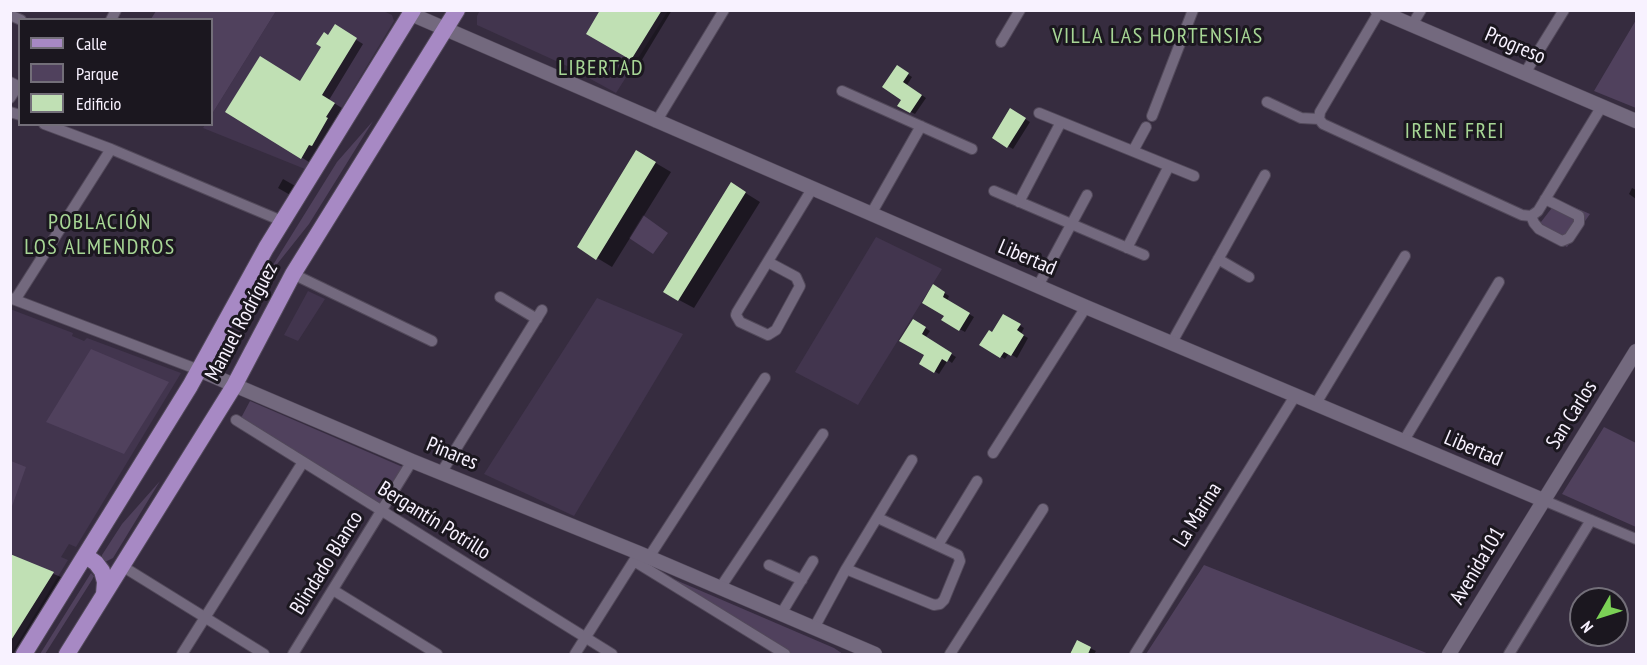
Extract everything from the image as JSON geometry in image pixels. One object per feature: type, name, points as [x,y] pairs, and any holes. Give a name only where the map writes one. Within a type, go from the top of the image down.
[{"type":"main road","name":"Manuel Rodríguez","points":[[67,654],[234,386],[293,274],[457,10]]},
{"type":"main road","name":"Manuel Rodríguez","points":[[24,654],[200,370],[252,272],[409,12]]},
{"type":"main road","points":[[86,556],[102,570],[105,582],[104,594]]},
{"type":"street","points":[[656,122],[724,10]]},
{"type":"street","points":[[1001,42],[1020,10]]},
{"type":"street","points":[[1152,116],[1193,10]]},
{"type":"street","points":[[1412,25],[1421,10]]},
{"type":"street","points":[[1526,73],[1564,10]]},
{"type":"street","points":[[1378,11],[1320,112],[1319,119],[1323,124],[1344,134],[1522,215],[1531,216],[1536,213],[1602,106]]},
{"type":"street","name":"Progreso","points":[[1378,11],[1636,121]]},
{"type":"street","name":"Libertad","points":[[409,12],[444,30],[1171,344],[1636,539]]},
{"type":"street","points":[[10,98],[14,84]]},
{"type":"street","points":[[842,91],[972,149]]},
{"type":"street","points":[[1267,102],[1301,118],[1319,119]]},
{"type":"street","points":[[1039,113],[1194,176]]},
{"type":"street","points":[[1019,202],[1061,122]]},
{"type":"street","points":[[49,126],[111,149],[282,221]]},
{"type":"street","points":[[871,214],[921,126]]},
{"type":"street","points":[[1133,151],[1146,127]]},
{"type":"street","points":[[13,299],[111,149]]},
{"type":"street","points":[[1126,248],[1169,166]]},
{"type":"street","points":[[1171,344],[1265,175]]},
{"type":"street","points":[[768,262],[796,277],[800,286],[776,330],[768,335],[740,322],[736,315],[812,189]]},
{"type":"street","points":[[994,191],[1144,255]]},
{"type":"street","points":[[1038,286],[1087,195]]},
{"type":"street","points":[[1531,216],[1533,223],[1539,229],[1559,240],[1564,241],[1569,238],[1579,223],[1579,216],[1545,199]]},
{"type":"street","points":[[1315,405],[1405,256]]},
{"type":"street","points":[[1218,259],[1249,277]]},
{"type":"street","points":[[293,274],[432,341]]},
{"type":"street","points":[[1403,442],[1499,282]]},
{"type":"street","points":[[441,473],[539,315],[500,297]]},
{"type":"street","name":"Pinares","points":[[13,299],[200,370],[640,557],[782,614],[865,653]]},
{"type":"street","points":[[993,453],[1086,307]]},
{"type":"street","name":"San Carlos","points":[[1543,500],[1636,351]]},
{"type":"street","points":[[575,654],[765,378]]},
{"type":"street","name":"La Marina","points":[[1135,654],[1295,396]]},
{"type":"street","name":"Bergantín Potrillo","points":[[236,420],[612,654]]},
{"type":"street","points":[[720,588],[823,434]]},
{"type":"street","name":"Blindado Blanco","points":[[293,654],[412,460]]},
{"type":"street","points":[[814,628],[846,569],[912,460]]},
{"type":"street","points":[[182,654],[303,462]]},
{"type":"street","points":[[938,544],[977,481]]},
{"type":"street","name":"Avenida101","points":[[1449,654],[1543,500]]},
{"type":"street","points":[[950,654],[1043,509]]},
{"type":"street","points":[[846,569],[937,605],[944,600],[960,559],[957,553],[878,518]]},
{"type":"street","points":[[1509,654],[1591,520]]},
{"type":"street","points":[[640,557],[785,654]]},
{"type":"street","points":[[782,614],[813,561]]},
{"type":"street","points":[[769,565],[802,580]]},
{"type":"street","points":[[122,566],[264,654]]},
{"type":"street","points":[[333,590],[437,654]]},
{"type":"shaded area","points":[[381,10],[392,15],[394,21],[305,169],[203,128],[213,126],[213,112],[276,11]]},
{"type":"shaded area","points":[[480,10],[668,11],[616,93],[567,66],[477,25]]},
{"type":"shaded area","points":[[876,237],[942,269],[858,405],[795,372]]},
{"type":"shaded area","points":[[308,291],[325,299],[298,341],[284,335]]},
{"type":"shaded area","points":[[597,298],[683,334],[574,516],[484,474]]},
{"type":"shaded area","points":[[10,309],[73,333],[72,336],[84,341],[87,338],[181,373],[76,547],[69,544],[61,557],[68,560],[11,654]]},
{"type":"green space","points":[[156,10],[276,11],[213,112],[213,18],[152,18]]},
{"type":"green space","points":[[1636,20],[1636,108],[1594,91]]},
{"type":"green space","points":[[373,121],[309,224],[268,273],[337,162]]},
{"type":"green space","points":[[1558,200],[1590,214],[1567,247],[1534,231]]},
{"type":"green space","points":[[643,215],[668,233],[653,254],[629,238]]},
{"type":"green space","points":[[91,349],[169,382],[124,454],[46,422]]},
{"type":"green space","points":[[250,401],[405,468],[382,502],[379,503],[241,418]]},
{"type":"green space","points":[[1604,427],[1636,443],[1636,527],[1562,494]]},
{"type":"green space","points":[[11,461],[26,467],[11,509]]},
{"type":"green space","points":[[160,481],[113,558],[105,562],[102,555],[122,524]]},
{"type":"green space","points":[[1204,565],[1429,654],[1146,654]]},
{"type":"green space","points":[[91,573],[94,576],[92,580],[45,654],[40,654]]},
{"type":"green space","points":[[664,575],[834,648],[843,654],[792,654]]},
{"type":"building","points":[[600,10],[662,10],[631,60],[586,34]]},
{"type":"building","points":[[335,24],[357,38],[322,95],[335,103],[312,146],[309,145],[301,159],[225,112],[260,56],[300,81],[321,47],[316,44],[324,32],[328,35]]},
{"type":"building","points":[[897,65],[909,73],[903,82],[922,95],[910,113],[897,106],[901,100],[882,87]]},
{"type":"building","points":[[1010,108],[1026,118],[1007,148],[992,138]]},
{"type":"building","points":[[636,150],[656,162],[596,260],[577,247]]},
{"type":"building","points":[[731,182],[746,192],[678,301],[663,292]]},
{"type":"building","points":[[933,284],[945,292],[943,297],[970,313],[959,331],[941,320],[944,316],[922,303]]},
{"type":"building","points":[[1003,314],[1021,324],[1017,330],[1024,335],[1011,356],[1004,352],[1000,358],[979,345],[989,330],[992,332]]},
{"type":"building","points":[[913,319],[926,327],[922,334],[952,353],[947,362],[942,359],[934,373],[919,364],[924,355],[899,341]]},
{"type":"building","points":[[10,554],[54,572],[10,642]]},
{"type":"building","points":[[1077,640],[1091,647],[1088,654],[1070,654]]},
{"type":"district","name":"VILLA LAS HORTENSIAS","points":[[1158,37]]},
{"type":"district","name":"LIBERTAD","points":[[601,69]]},
{"type":"district","name":"IRENE FREI","points":[[1455,132]]},
{"type":"district","name":"POBLACIÓN LOS ALMENDROS","points":[[100,236]]}]
